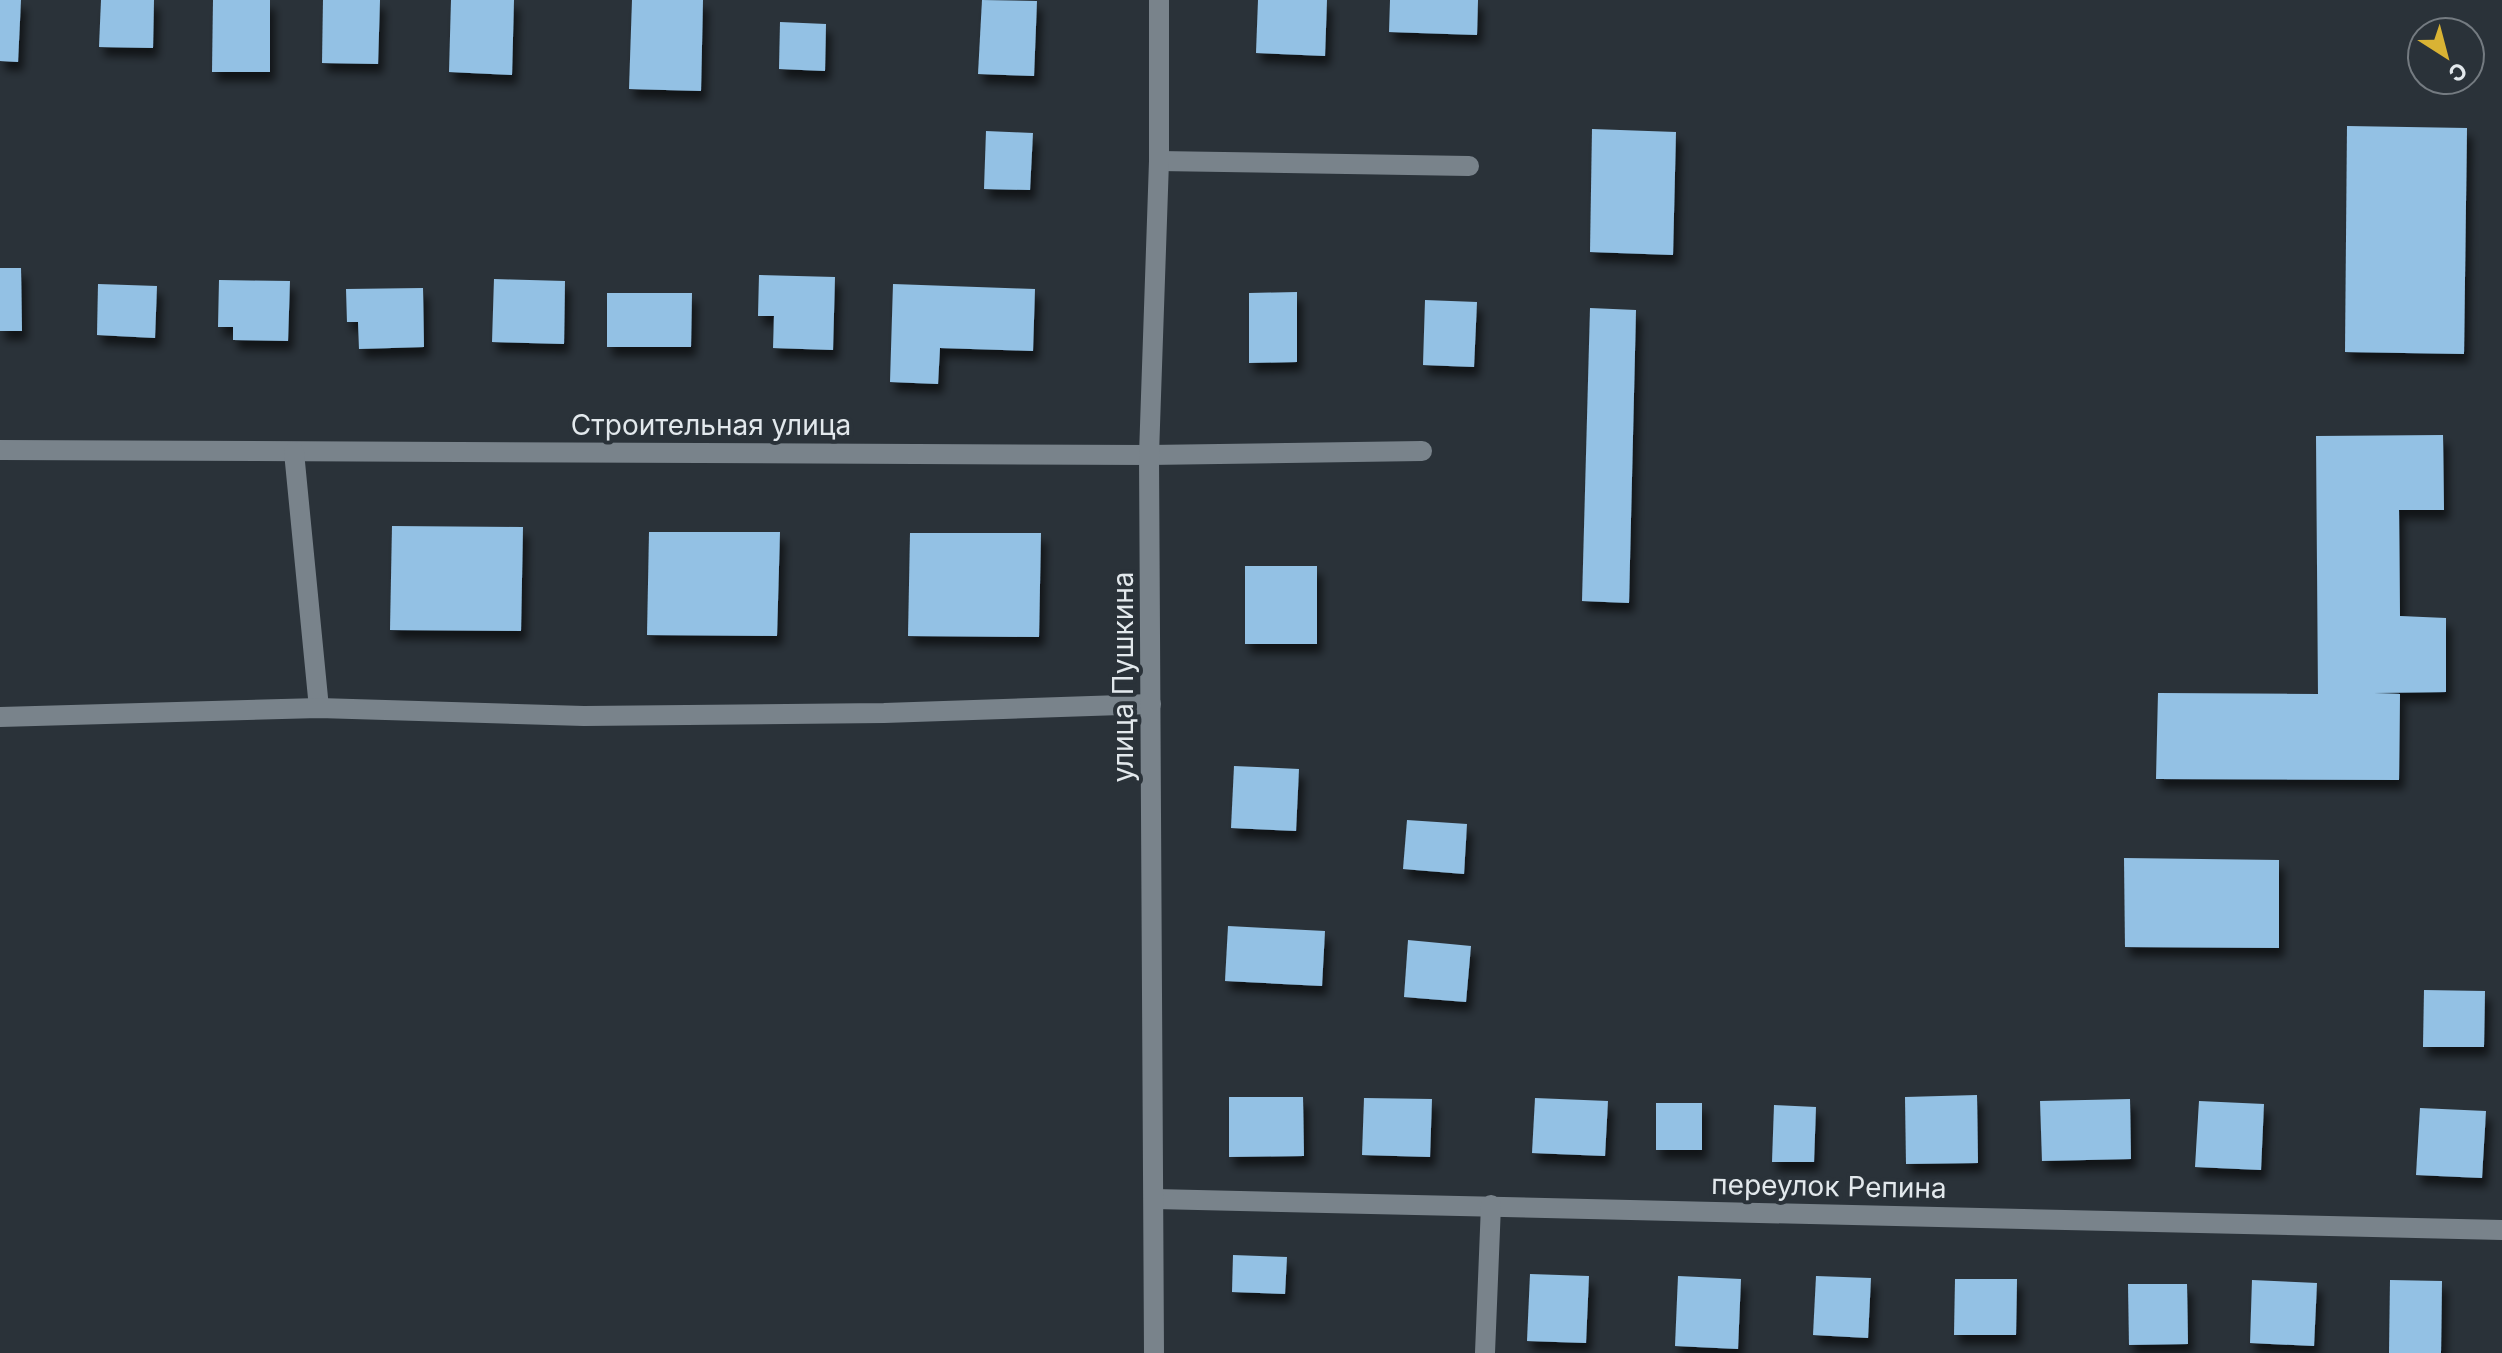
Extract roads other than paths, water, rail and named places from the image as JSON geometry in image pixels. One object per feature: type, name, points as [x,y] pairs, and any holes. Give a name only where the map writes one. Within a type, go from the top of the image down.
[{"type":"lane","name":"улица Пушкина","points":[[1154,1353],[1149,455],[1159,161],[1159,0]]},
{"type":"lane","points":[[1159,161],[1469,166]]},
{"type":"lane","name":"Строительная улица","points":[[0,450],[1149,455],[1422,451]]},
{"type":"lane","points":[[294,452],[319,708]]},
{"type":"lane","points":[[0,717],[319,708],[584,716],[884,713],[1151,704]]},
{"type":"lane","name":"переулок Репина","points":[[1155,1199],[2502,1230]]},
{"type":"lane","points":[[1485,1353],[1491,1205]]}]
